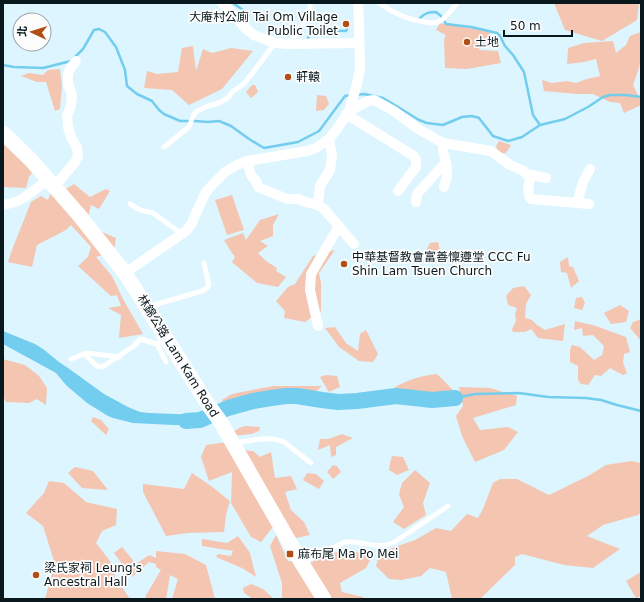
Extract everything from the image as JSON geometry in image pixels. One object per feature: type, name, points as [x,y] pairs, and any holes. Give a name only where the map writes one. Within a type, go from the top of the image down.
[{"type":"main road","name":"林錦公路 Lam Kam Road","points":[[3,133],[31,160],[79,214],[126,273],[146,307],[162,342],[220,421],[324,599]]},
{"type":"street","points":[[222,3],[245,28],[254,35],[274,43],[359,43]]},
{"type":"street","points":[[126,273],[186,231],[192,223],[206,192],[225,172],[247,161],[307,151],[316,148],[329,139],[349,109],[358,84],[360,68],[358,3]]},
{"type":"street","points":[[3,205],[16,202],[51,183],[60,180],[75,162],[78,156],[68,127],[68,116],[72,95],[68,84],[68,74],[76,60]]},
{"type":"street","points":[[349,109],[370,100],[378,102],[394,111],[418,129],[443,143],[491,151],[510,165],[524,171],[526,174],[546,178]]},
{"type":"street","points":[[349,109],[414,156],[416,160],[416,167],[398,191]]},
{"type":"street","points":[[318,205],[320,186],[330,170],[332,156],[329,139]]},
{"type":"street","points":[[443,143],[443,151],[447,168],[447,176],[444,187]]},
{"type":"street","points":[[247,161],[251,175],[256,181],[258,187],[287,199],[299,199],[318,205],[324,209],[354,244]]},
{"type":"street","points":[[416,202],[417,194],[446,162]]},
{"type":"street","points":[[577,203],[583,182],[590,169]]},
{"type":"street","points":[[530,175],[528,192],[531,200],[589,204]]},
{"type":"street","points":[[318,326],[310,290],[311,274],[339,226]]},
{"type":"lane","points":[[289,44],[310,11],[310,3]]},
{"type":"lane","points":[[379,3],[405,18],[414,21],[433,23],[441,20],[457,3]]},
{"type":"lane","points":[[164,147],[189,128],[193,116],[197,111],[228,98],[232,92],[244,84],[274,43]]},
{"type":"lane","points":[[130,204],[140,210],[152,212],[182,234]]},
{"type":"lane","points":[[146,307],[202,291],[207,288],[209,285],[204,263]]},
{"type":"lane","points":[[84,354],[100,368],[119,357],[134,346],[140,339],[162,342],[166,362]]},
{"type":"lane","points":[[71,359],[89,353],[119,357]]},
{"type":"lane","points":[[232,443],[268,439],[280,440],[311,463]]},
{"type":"lane","points":[[301,562],[345,542],[386,546],[393,543],[448,506]]},
{"type":"shaded area","points":[[554,3],[639,3],[637,20],[602,41],[565,30]]},
{"type":"shaded area","points":[[440,23],[490,32],[487,47],[477,46],[480,50],[498,51],[501,63],[467,69],[445,68],[444,39],[446,35],[436,30]]},
{"type":"shaded area","points":[[641,32],[641,54],[639,68],[633,85],[641,101],[641,105],[624,113],[620,103],[610,102],[593,94],[544,91],[542,80],[552,83],[567,81],[576,83],[600,76],[596,59],[567,64],[568,48],[584,43],[613,41],[616,53],[626,45],[630,36]]},
{"type":"shaded area","points":[[193,46],[196,71],[203,49],[212,53],[231,48],[253,51],[222,89],[189,105],[172,90],[144,88],[147,71],[157,74],[178,72],[182,48]]},
{"type":"shaded area","points":[[60,69],[62,86],[60,109],[55,111],[46,82],[37,82],[21,76],[29,73],[43,75],[48,70]]},
{"type":"shaded area","points":[[252,85],[255,85],[258,92],[251,98],[246,92]]},
{"type":"shaded area","points":[[317,95],[326,96],[329,104],[324,110],[316,111]]},
{"type":"shaded area","points":[[3,130],[35,169],[29,177],[26,188],[3,187]]},
{"type":"shaded area","points":[[499,141],[511,145],[506,153],[498,153],[496,146]]},
{"type":"shaded area","points":[[74,184],[90,197],[106,189],[110,191],[99,209],[91,205],[88,217],[95,229],[116,238],[114,250],[96,257],[112,276],[143,334],[119,338],[121,315],[108,308],[121,306],[117,295],[111,296],[78,266],[88,257],[91,247],[71,225],[66,230],[37,245],[32,267],[8,262],[31,202],[41,196],[48,200],[52,190],[64,190]]},
{"type":"shaded area","points":[[232,195],[244,230],[227,235],[215,200]]},
{"type":"shaded area","points":[[279,214],[273,225],[273,236],[260,241],[268,246],[258,253],[266,261],[277,268],[276,271],[286,277],[278,287],[257,283],[232,262],[235,257],[224,240],[243,233],[246,240],[260,220]]},
{"type":"shaded area","points":[[438,242],[440,250],[436,256],[426,251],[430,243]]},
{"type":"shaded area","points":[[335,250],[319,273],[321,283],[321,311],[305,322],[284,318],[285,311],[276,301],[288,287],[295,284],[313,256]]},
{"type":"shaded area","points":[[568,257],[569,266],[573,267],[579,281],[571,288],[567,273],[561,272],[560,262]]},
{"type":"shaded area","points":[[524,286],[531,295],[526,304],[525,318],[532,320],[545,330],[565,324],[563,341],[538,338],[531,329],[525,332],[513,332],[512,329],[516,321],[515,314],[517,308],[508,305],[506,296],[513,288]]},
{"type":"shaded area","points":[[582,297],[585,303],[582,310],[574,308],[576,298]]},
{"type":"shaded area","points":[[620,305],[629,311],[626,322],[611,324],[604,313]]},
{"type":"shaded area","points":[[641,319],[641,341],[630,328],[633,322]]},
{"type":"shaded area","points":[[575,321],[596,326],[626,337],[630,352],[624,354],[623,363],[627,373],[623,375],[610,368],[601,376],[595,375],[588,385],[581,384],[578,380],[578,366],[570,362],[570,350],[572,345],[580,347],[594,360],[602,355],[604,346],[593,335],[583,336],[582,328],[574,330]]},
{"type":"shaded area","points":[[335,327],[346,343],[358,351],[360,334],[366,330],[378,354],[373,362],[359,361],[339,347],[325,328]]},
{"type":"shaded area","points":[[3,359],[25,365],[39,376],[47,388],[46,405],[37,399],[29,403],[6,402],[3,396]]},
{"type":"shaded area","points":[[437,374],[455,392],[437,392],[413,395],[396,393],[395,387],[400,384],[415,378]]},
{"type":"shaded area","points":[[326,375],[337,376],[340,387],[329,392],[320,377]]},
{"type":"shaded area","points":[[273,386],[322,386],[315,392],[296,390],[224,405],[222,400],[232,394]]},
{"type":"shaded area","points":[[459,387],[490,388],[517,396],[516,405],[473,418],[480,430],[508,427],[518,432],[504,450],[475,462],[462,436],[456,416],[463,406]]},
{"type":"shaded area","points":[[93,417],[101,420],[109,429],[106,435],[91,421]]},
{"type":"shaded area","points":[[245,426],[260,427],[259,431],[251,434],[233,436],[231,433],[239,428]]},
{"type":"shaded area","points":[[342,434],[353,438],[336,447],[336,455],[331,457],[330,445],[318,450],[320,439],[328,439]]},
{"type":"shaded area","points":[[228,442],[242,450],[253,451],[260,457],[271,452],[275,478],[291,476],[297,489],[285,492],[291,510],[304,522],[310,535],[296,538],[284,524],[272,528],[261,542],[251,537],[231,503],[232,472],[209,481],[201,457],[206,445]]},
{"type":"shaded area","points":[[392,456],[403,457],[409,470],[397,475],[389,470]]},
{"type":"shaded area","points":[[631,461],[641,463],[641,512],[638,515],[603,525],[587,536],[620,549],[593,568],[564,565],[522,554],[515,557],[515,565],[480,599],[452,599],[446,572],[430,568],[421,576],[401,580],[389,579],[376,566],[379,555],[392,548],[415,540],[436,528],[451,531],[467,514],[478,518],[493,483],[500,479],[517,479],[549,495],[588,476],[606,465]]},
{"type":"shaded area","points":[[333,465],[337,466],[341,472],[333,479],[327,472]]},
{"type":"shaded area","points":[[75,467],[93,471],[108,490],[82,488],[68,473]]},
{"type":"shaded area","points":[[415,470],[430,483],[423,503],[426,515],[404,529],[393,522],[404,507],[399,494],[402,483]]},
{"type":"shaded area","points":[[192,473],[230,501],[226,515],[224,532],[188,533],[166,536],[143,492],[143,484],[184,489]]},
{"type":"shaded area","points":[[307,473],[316,474],[324,481],[319,489],[303,480]]},
{"type":"shaded area","points":[[49,481],[64,483],[86,502],[117,509],[116,525],[102,531],[96,543],[110,561],[115,577],[130,599],[45,599],[55,564],[43,526],[26,513],[44,493]]},
{"type":"shaded area","points":[[276,535],[288,561],[310,563],[328,554],[348,550],[372,556],[366,568],[340,583],[342,592],[363,597],[364,599],[282,599],[282,583],[270,546]]},
{"type":"shaded area","points":[[238,536],[250,553],[256,577],[242,568],[216,557],[218,554],[231,556],[233,551],[202,546],[202,539],[227,543]]},
{"type":"shaded area","points":[[122,547],[136,564],[149,555],[156,558],[156,551],[185,554],[206,565],[215,599],[172,599],[178,579],[170,575],[166,599],[149,599],[145,597],[161,570],[156,567],[156,564],[149,562],[132,577],[114,553]]},
{"type":"shaded area","points":[[641,572],[641,596],[636,598],[626,581]]},
{"type":"shaded area","points":[[251,584],[263,589],[274,599],[253,599],[244,593],[243,588]]},
{"type":"water","points":[[3,331],[35,344],[104,394],[128,407],[140,412],[149,413],[201,415],[207,417],[208,422],[202,425],[133,423],[108,416],[87,403],[66,385],[56,373],[3,344]]},
{"type":"waterway","points":[[233,3],[246,12],[249,16]]},
{"type":"waterway","points":[[420,18],[427,13],[436,12],[441,16],[446,24],[471,27],[497,33],[524,72],[533,115],[540,125]]},
{"type":"waterway","points":[[3,65],[43,68],[71,61],[83,49],[94,30],[99,29],[105,32],[116,47],[125,70],[127,86],[137,94],[152,101],[164,114],[180,121],[219,121],[231,126],[264,148],[298,142],[319,131],[345,96],[351,95]]},
{"type":"waterway","points":[[308,38],[310,34],[336,30],[346,31],[347,29]]},
{"type":"waterway","points":[[356,95],[364,94],[383,98],[419,120],[427,123],[443,125],[462,117],[472,116],[479,118],[493,136],[508,141],[522,137],[540,125],[565,119],[603,97],[610,95],[641,97]]},
{"type":"waterway","points":[[455,398],[475,394],[519,393],[548,397],[601,400],[641,411]]},
{"type":"waterway","points":[[186,421],[200,420],[228,408],[253,401],[286,396],[297,396],[338,402],[396,396],[432,400],[455,398]]},
{"type":"place","name":"大庵村公廁 Tai Om Village Public Toilet","points":[[346,24]]},
{"type":"place","name":"土地","points":[[467,42]]},
{"type":"place","name":"軒轅","points":[[288,77]]},
{"type":"place","name":"中華基督教會富善懍遵堂 CCC Fu Shin Lam Tsuen Church","points":[[344,264]]},
{"type":"place","name":"麻布尾 Ma Po Mei","points":[[290,554]]},
{"type":"place","name":"梁氏家祠 Leung's Ancestral Hall","points":[[36,575]]}]
